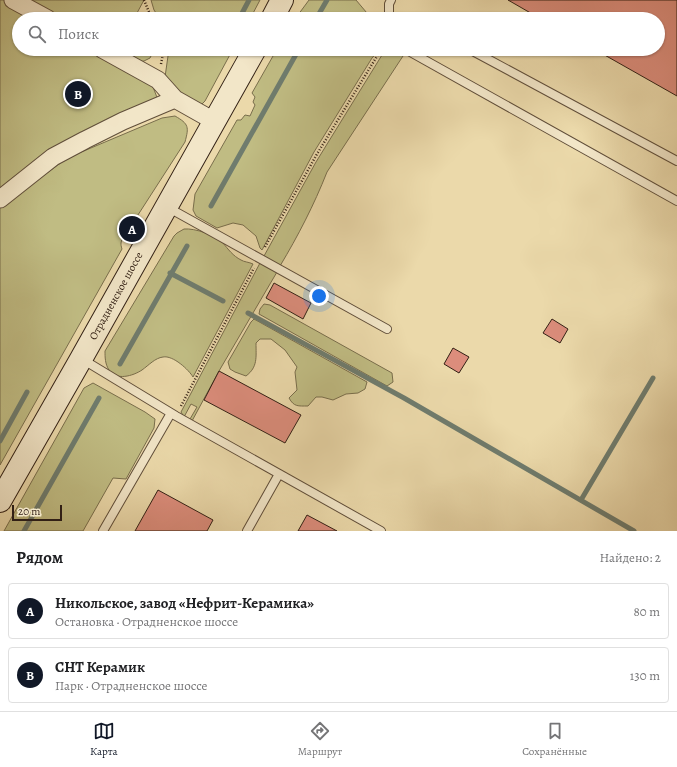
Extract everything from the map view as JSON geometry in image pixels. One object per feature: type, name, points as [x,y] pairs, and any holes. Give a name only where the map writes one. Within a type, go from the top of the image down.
[{"type":"main road","points":[[276,12],[282,0]]},
{"type":"main road","name":"Отрадненское шоссе","points":[[0,501],[251,56]]},
{"type":"street","points":[[13,0],[35,12]]},
{"type":"street","points":[[115,56],[158,80],[175,99],[214,121]]},
{"type":"street","points":[[0,199],[53,157],[123,121],[175,99]]},
{"type":"lane","points":[[389,12],[389,4],[391,0]]},
{"type":"lane","points":[[418,56],[677,201]]},
{"type":"lane","points":[[482,56],[677,161]]},
{"type":"lane","points":[[166,207],[387,329]]},
{"type":"lane","points":[[81,359],[174,414],[381,531]]},
{"type":"lane","points":[[103,531],[174,414]]},
{"type":"lane","points":[[247,531],[280,474]]},
{"type":"path","points":[[144,0],[149,12]]},
{"type":"path","points":[[174,414],[317,154],[377,56]]},
{"type":"shaded area","points":[[0,0],[144,0],[138,12],[12,12],[12,56],[151,56],[144,61],[121,66],[153,87],[158,100],[45,153],[0,188]]},
{"type":"shaded area","points":[[151,0],[260,0],[254,12],[155,12]]},
{"type":"shaded area","points":[[309,0],[356,0],[366,12],[300,12]]},
{"type":"shaded area","points":[[168,56],[229,56],[205,101],[197,109],[165,77]]},
{"type":"shaded area","points":[[273,56],[374,56],[314,152],[262,250],[256,236],[243,225],[233,223],[217,228],[196,216],[193,210],[195,194],[237,120],[241,120],[245,115],[250,116],[255,105],[253,102],[255,97],[252,93]]},
{"type":"shaded area","points":[[381,56],[403,56],[327,172],[305,220],[280,266],[264,256],[316,162]]},
{"type":"shaded area","points":[[175,116],[183,121],[187,126],[185,142],[136,218],[131,222],[121,243],[122,249],[0,465],[0,207],[62,162],[79,153],[162,118]]},
{"type":"shaded area","points":[[184,229],[199,231],[215,237],[238,258],[253,264],[193,377],[180,364],[167,357],[157,359],[142,370],[129,376],[116,375],[108,368],[105,351],[174,236]]},
{"type":"shaded area","points":[[260,263],[277,272],[219,371],[192,421],[190,419],[197,407],[191,404],[184,417],[181,412]]},
{"type":"shaded area","points":[[264,304],[270,305],[392,373],[393,382],[387,386],[259,314],[260,309]]},
{"type":"shaded area","points":[[254,319],[367,382],[365,389],[358,393],[346,394],[333,400],[316,397],[308,406],[299,406],[295,404],[289,398],[297,390],[295,372],[297,367],[285,350],[271,339],[260,339],[256,343],[256,357],[253,369],[246,376],[230,369],[228,362]]},
{"type":"shaded area","points":[[93,383],[155,419],[154,428],[126,479],[113,478],[83,531],[4,531],[84,388]]},
{"type":"building","points":[[508,0],[677,0],[677,96],[606,56],[665,56],[665,12],[529,12]]},
{"type":"building","points":[[274,283],[311,303],[303,319],[266,298]]},
{"type":"building","points":[[552,319],[568,329],[560,343],[543,333]]},
{"type":"building","points":[[453,348],[469,357],[459,373],[444,364]]},
{"type":"building","points":[[219,371],[301,415],[285,443],[204,400]]},
{"type":"building","points":[[158,490],[213,520],[207,531],[135,531]]},
{"type":"building","points":[[307,515],[337,531],[298,531]]},
{"type":"waterway","points":[[243,12],[249,0]]},
{"type":"waterway","points":[[320,12],[327,0]]},
{"type":"waterway","points":[[211,206],[295,56]]},
{"type":"waterway","points":[[120,364],[187,246]]},
{"type":"waterway","points":[[170,273],[223,301]]},
{"type":"waterway","points":[[248,313],[404,398],[634,531]]},
{"type":"waterway","points":[[581,500],[653,378]]},
{"type":"waterway","points":[[0,441],[27,392]]},
{"type":"waterway","points":[[24,531],[99,398]]},
{"type":"place","name":"СНТ Керамик","points":[[78,94]]},
{"type":"place","name":"Никольское, завод «Нефрит-Керамика»","points":[[132,229]]}]
